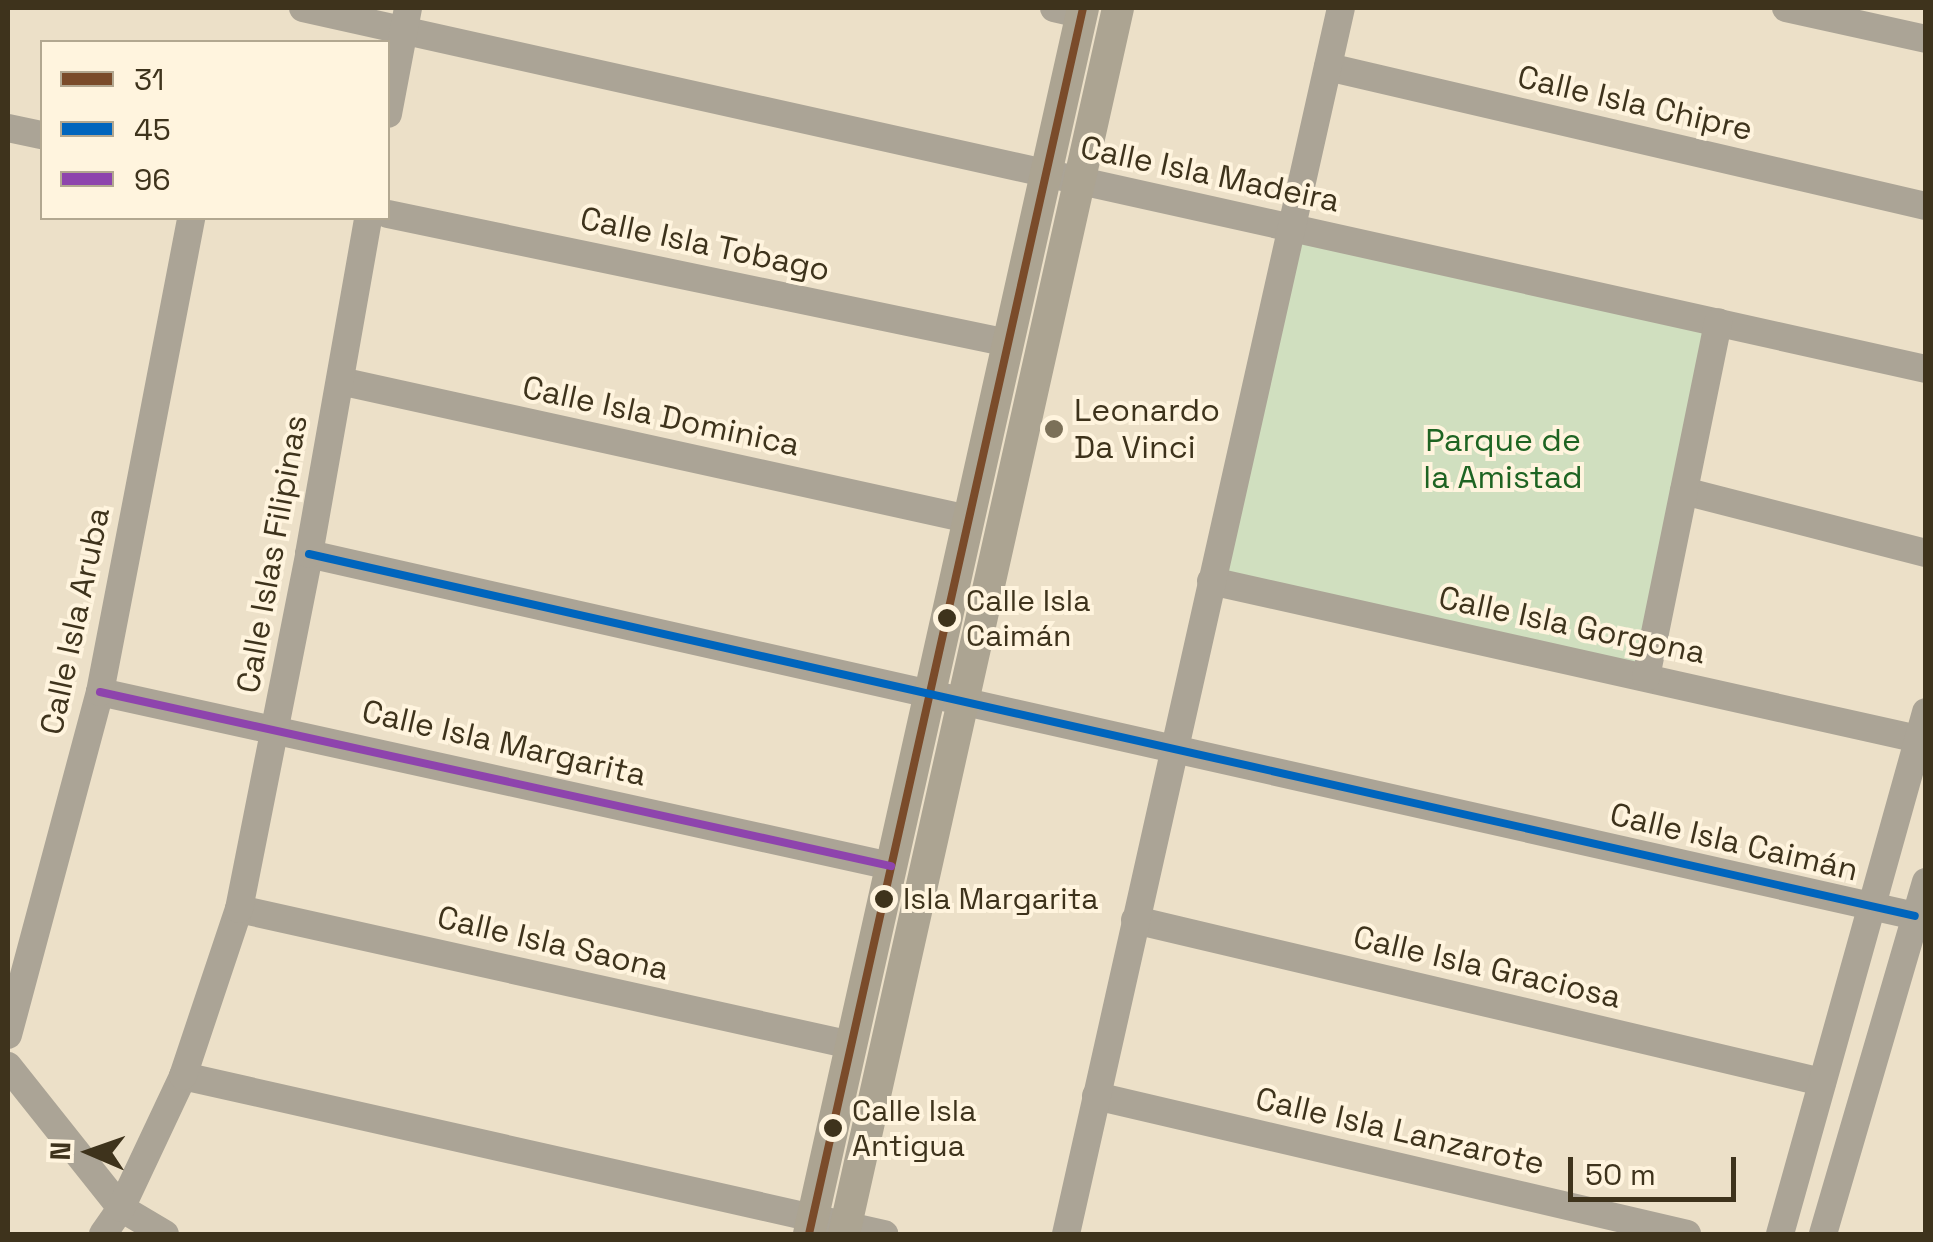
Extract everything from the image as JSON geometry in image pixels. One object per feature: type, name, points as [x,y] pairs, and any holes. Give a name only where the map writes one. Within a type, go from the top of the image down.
[{"type":"main road","points":[[845,1230],[1118,8]]},
{"type":"main road","points":[[811,1227],[1046,174],[1073,10]]},
{"type":"street","name":"Calle Isla Madeira","points":[[303,8],[406,19],[1079,182],[1926,369]]},
{"type":"street","points":[[1066,1234],[1341,8]]},
{"type":"street","points":[[1786,8],[1926,38]]},
{"type":"street","points":[[390,103],[406,19]]},
{"type":"street","name":"Calle Isla Chipre","points":[[1328,67],[1926,206]]},
{"type":"street","points":[[8,128],[40,135]]},
{"type":"street","name":"Calle Isla Tobago","points":[[390,214],[1008,343]]},
{"type":"street","name":"Calle Isla Aruba","points":[[8,1035],[100,692],[191,220]]},
{"type":"street","name":"Calle Islas Filipinas","points":[[104,1234],[121,1208],[183,1076],[239,909],[309,554],[368,220]]},
{"type":"street","points":[[1646,677],[1718,322]]},
{"type":"street","name":"Calle Isla Dominica","points":[[340,381],[968,520]]},
{"type":"street","points":[[1684,491],[1926,553]]},
{"type":"street","name":"Calle Isla Caimán","points":[[309,554],[1870,909],[1916,916]]},
{"type":"street","name":"Calle Isla Gorgona","points":[[1210,581],[1646,677],[1922,725]]},
{"type":"street","name":"Calle Isla Margarita","points":[[100,692],[276,727],[891,866]]},
{"type":"street","points":[[1780,1234],[1922,725]]},
{"type":"street","points":[[1823,1234],[1926,882]]},
{"type":"street","name":"Calle Isla Saona","points":[[239,909],[851,1045]]},
{"type":"street","name":"Calle Isla Graciosa","points":[[1135,920],[1822,1082]]},
{"type":"street","points":[[8,1066],[121,1208],[165,1234]]},
{"type":"street","points":[[183,1076],[811,1227],[884,1234]]},
{"type":"street","name":"Calle Isla Lanzarote","points":[[1096,1096],[1687,1234]]},
{"type":"green space","name":"Parque de la Amistad","points":[[1297,237],[1710,325],[1638,664],[1225,576]]},
{"type":"transit line","name":"31","points":[[809,1234],[1083,8]]},
{"type":"transit line","name":"45","points":[[309,554],[1915,916]]},
{"type":"transit line","name":"96","points":[[100,692],[891,866]]},
{"type":"place","name":"Leonardo Da Vinci","points":[[1054,429]]},
{"type":"place","name":"Calle Isla Caimán","points":[[947,618]]},
{"type":"place","name":"Isla Margarita","points":[[884,899]]},
{"type":"place","name":"Calle Isla Antigua","points":[[833,1128]]}]
